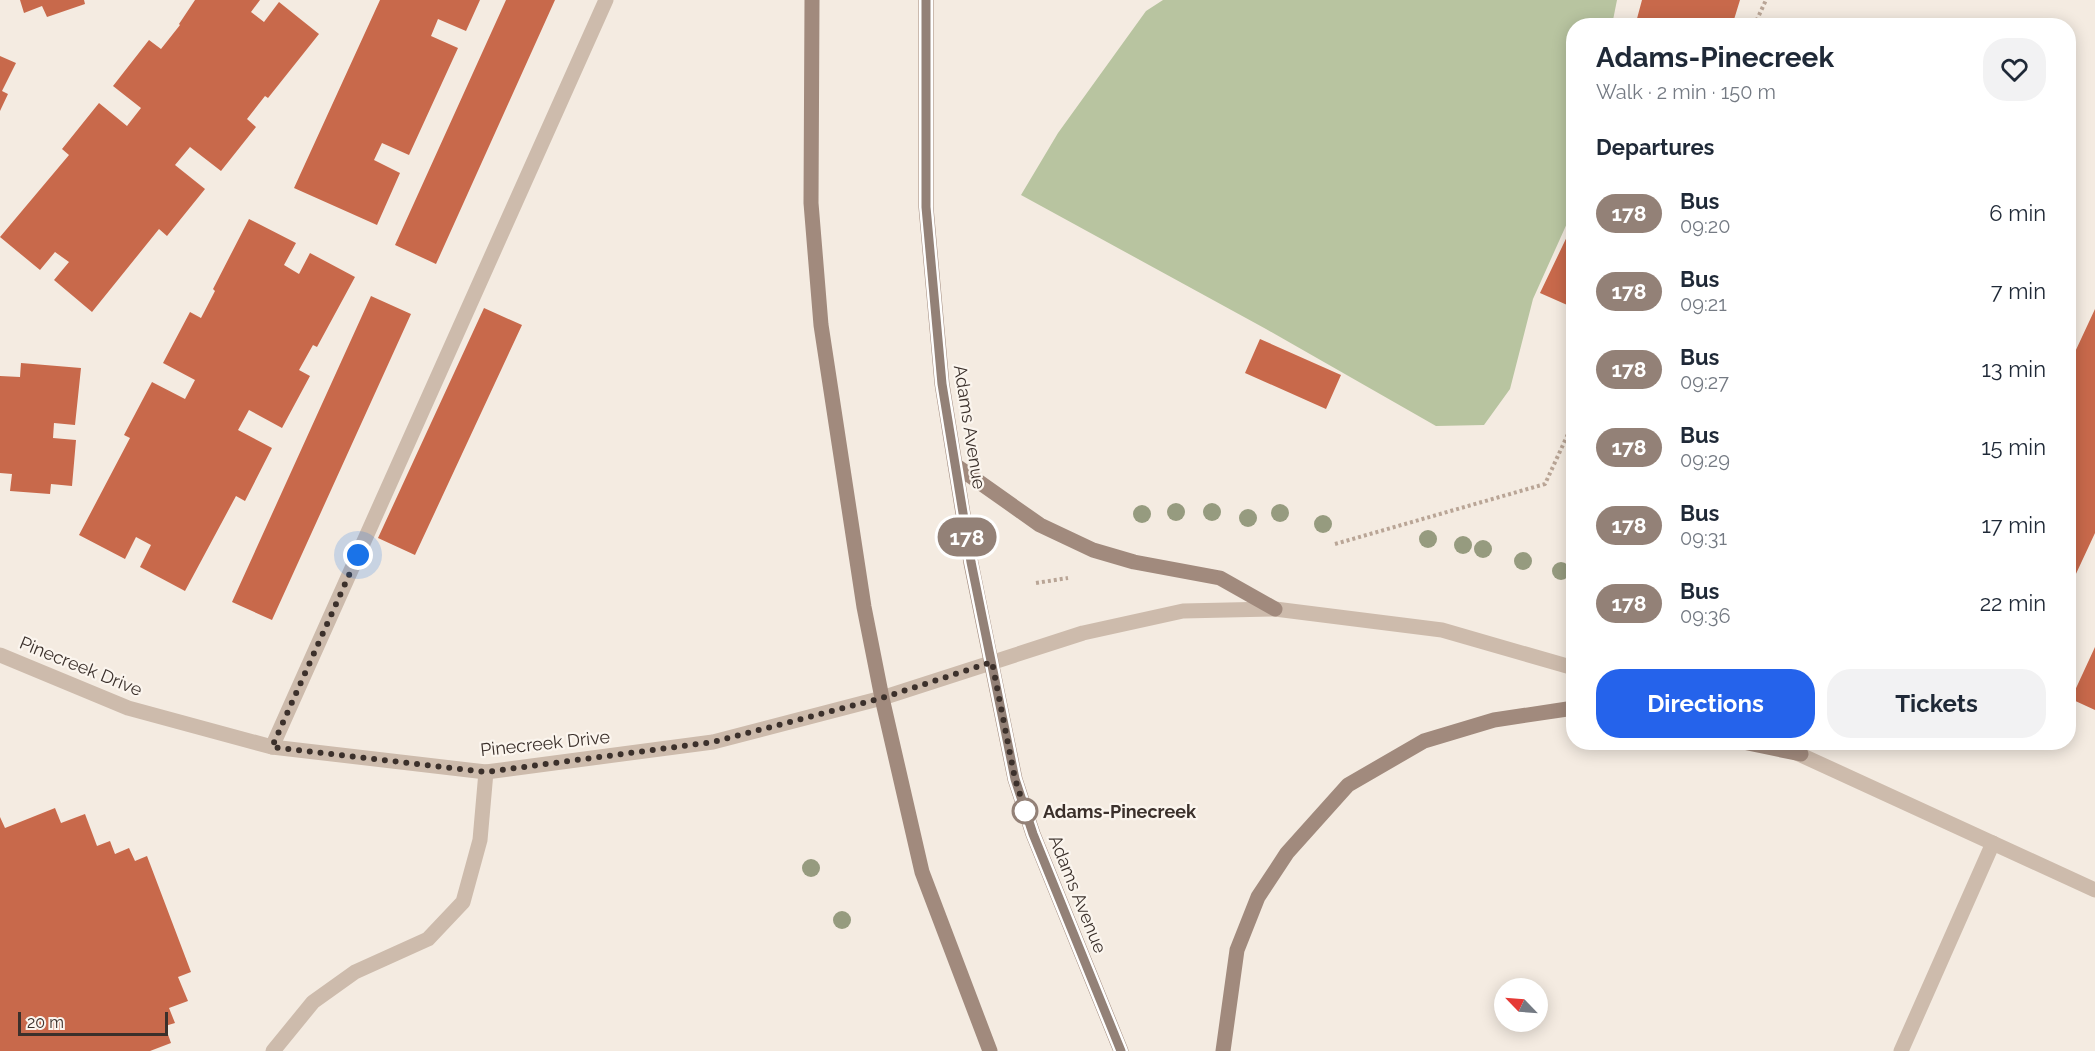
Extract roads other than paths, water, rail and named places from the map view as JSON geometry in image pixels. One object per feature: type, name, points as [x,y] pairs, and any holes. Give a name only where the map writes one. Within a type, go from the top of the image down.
[{"type":"main road","points":[[812,0],[811,203],[820,325],[864,607],[882,698],[922,872],[990,1051]]},
{"type":"main road","name":"Adams Avenue","points":[[926,0],[926,207],[942,384],[971,562],[1015,779],[1033,834],[1121,1051]]},
{"type":"main road","points":[[956,465],[1040,525],[1093,550],[1134,562],[1220,578],[1275,609]]},
{"type":"main road","points":[[1223,1051],[1237,950],[1258,897],[1287,853],[1348,785],[1424,741],[1494,720],[1566,709]]},
{"type":"main road","points":[[1782,750],[1801,754]]},
{"type":"street","points":[[272,747],[606,0]]},
{"type":"street","name":"Pinecreek Drive","points":[[0,655],[128,708],[272,747],[486,772],[713,742],[882,698],[1083,633],[1183,611],[1275,609],[1442,630],[1566,666]]},
{"type":"street","points":[[1791,750],[2095,890]]},
{"type":"street","points":[[273,1051],[313,1002],[355,972],[428,939],[463,902],[480,840],[486,772]]},
{"type":"street","points":[[1900,1051],[1993,843]]},
{"type":"place","name":"Adams-Pinecreek","points":[[1025,811]]}]
